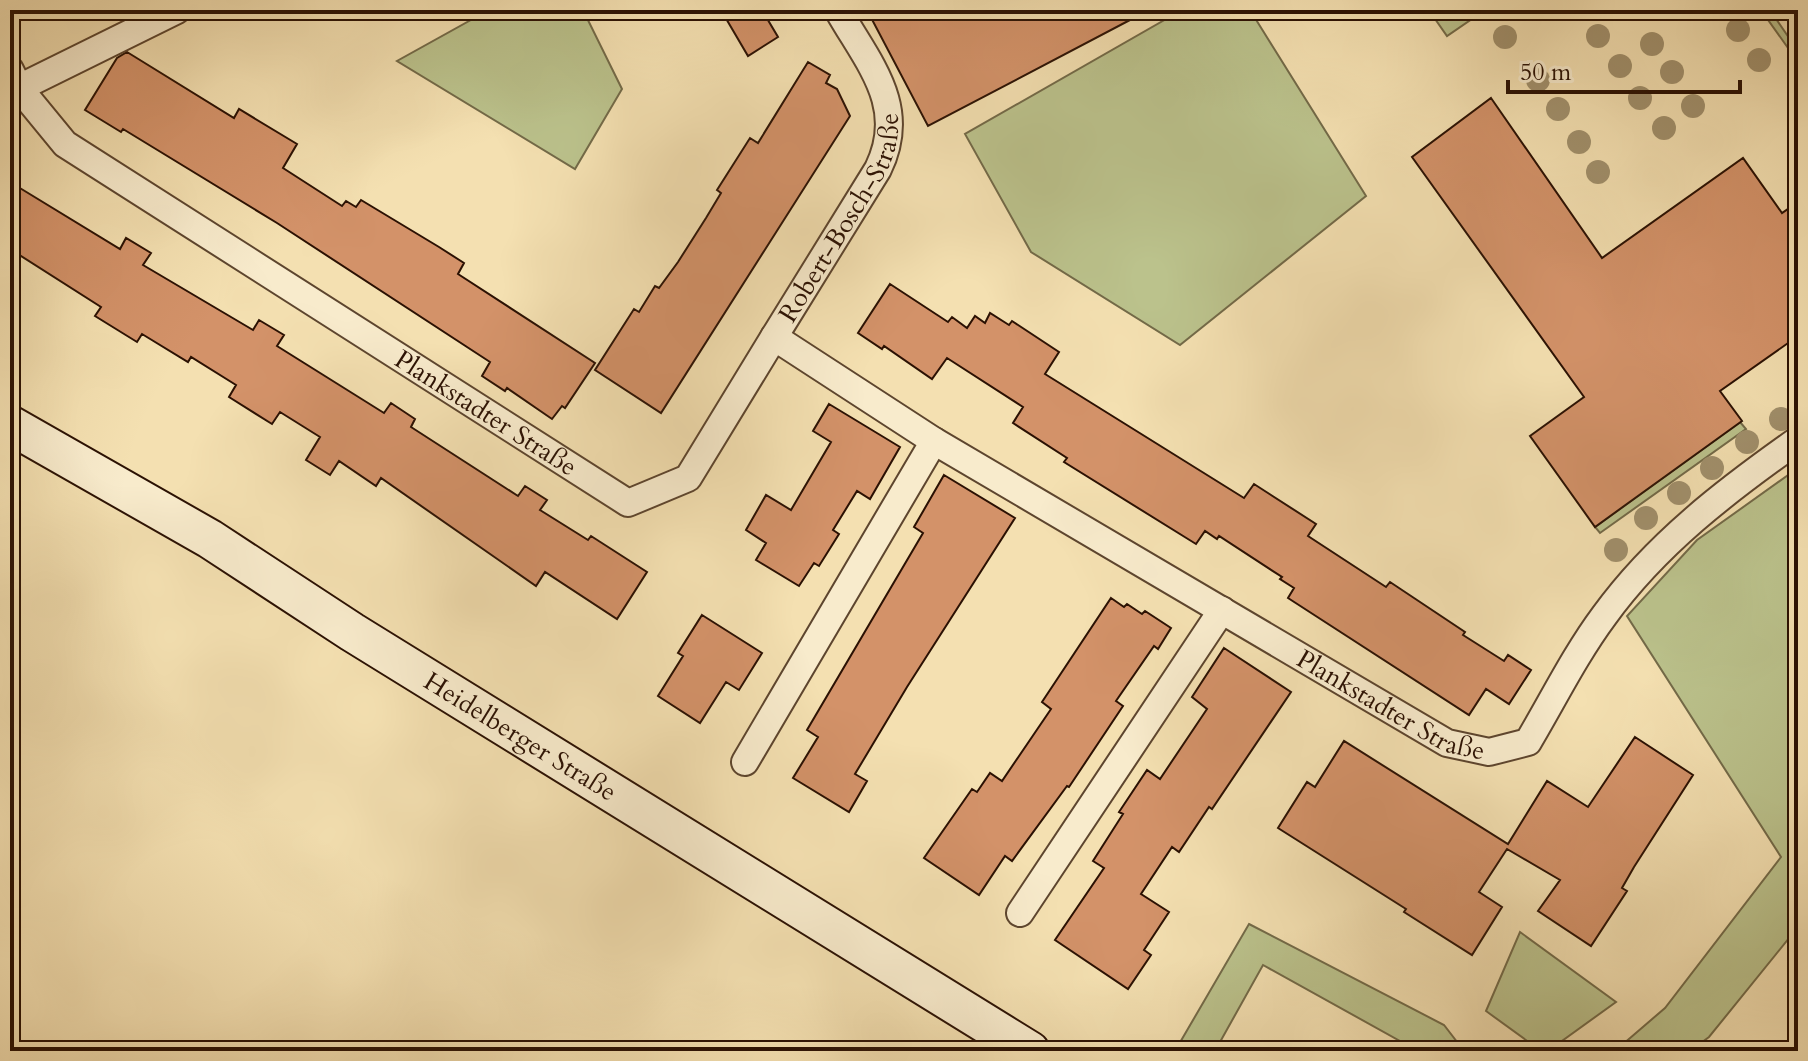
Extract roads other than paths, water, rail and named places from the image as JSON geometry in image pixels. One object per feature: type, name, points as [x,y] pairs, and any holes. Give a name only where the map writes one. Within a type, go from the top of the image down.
[{"type":"street","points":[[14,79],[177,10]]},
{"type":"street","name":"Robert-Bosch-Straße","points":[[774,337],[889,148],[889,104],[838,10]]},
{"type":"street","name":"Plankstadter Straße","points":[[14,79],[65,144],[628,503],[688,478],[774,337],[934,441],[1447,743],[1489,752],[1528,742],[1603,617],[1631,582],[1663,547],[1732,488],[1798,440]]},
{"type":"street","name":"Heidelberger Straße","points":[[10,425],[210,539],[352,632],[1030,1051]]},
{"type":"street","points":[[745,762],[934,441]]},
{"type":"street","points":[[1020,913],[1222,610]]}]
